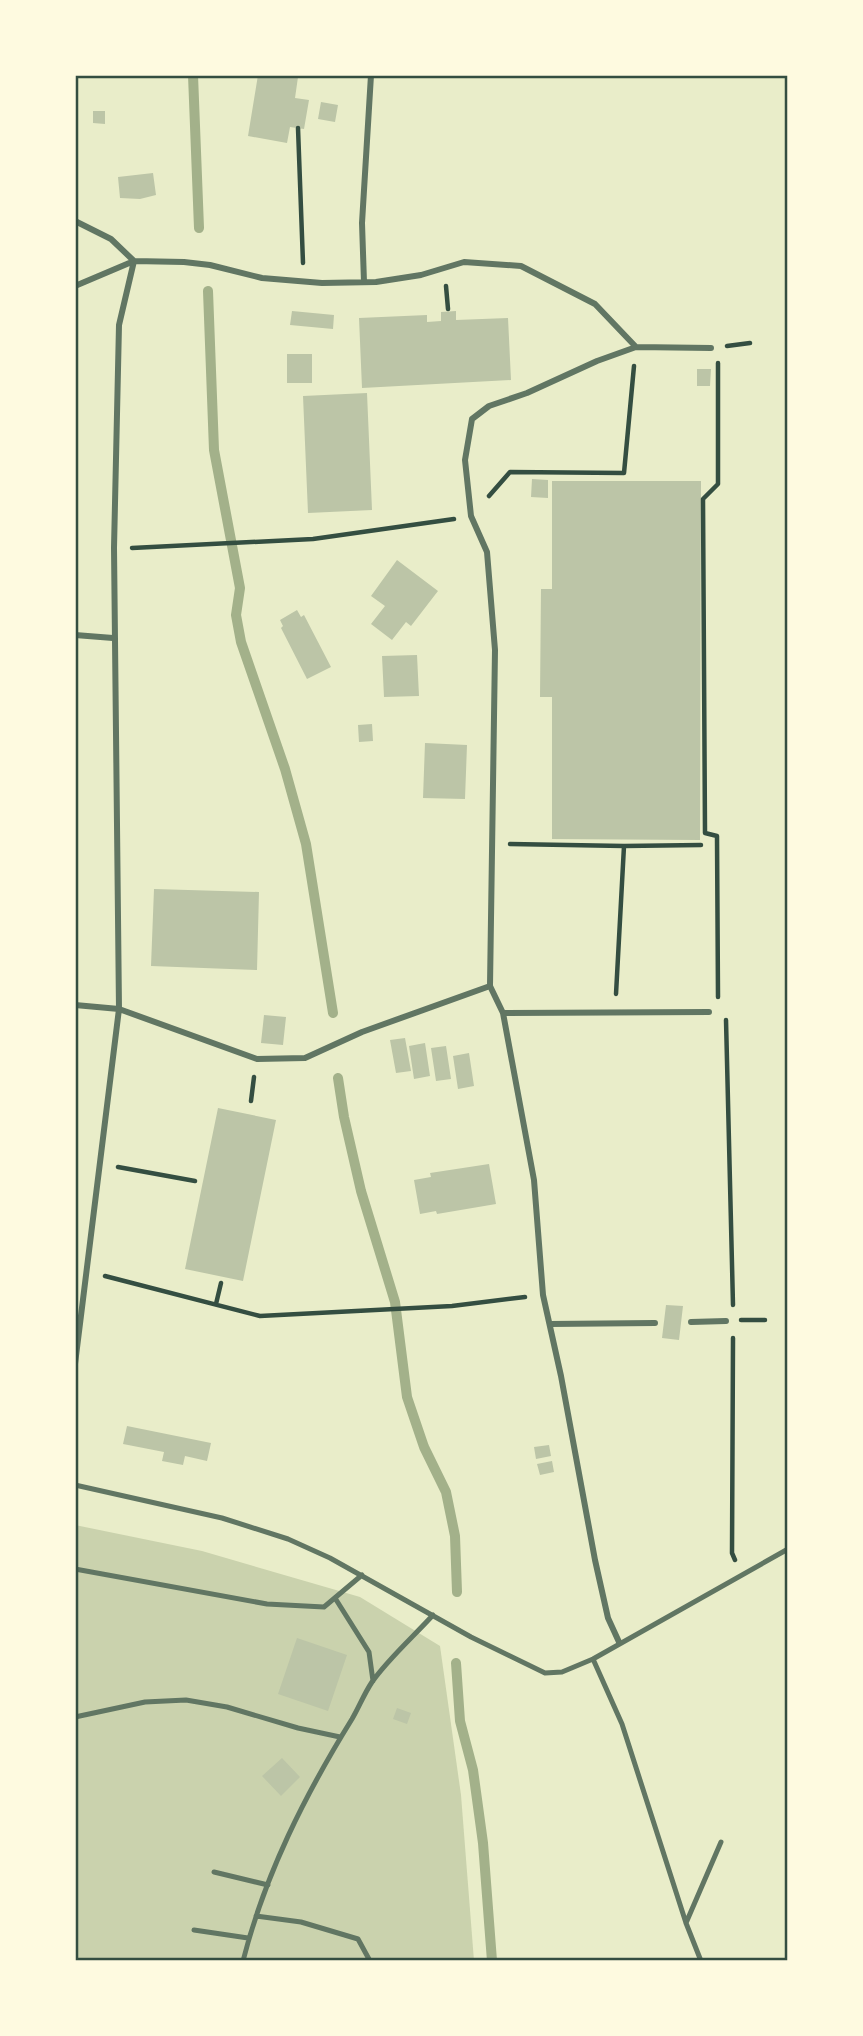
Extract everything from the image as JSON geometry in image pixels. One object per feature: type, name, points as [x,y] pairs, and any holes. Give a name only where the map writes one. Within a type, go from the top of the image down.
[{"type":"street","points":[[364,282],[362,223],[371,75]]},
{"type":"street","points":[[75,221],[111,239],[134,261]]},
{"type":"street","points":[[75,286],[134,261],[197,263],[262,278],[303,282],[364,282],[421,275],[464,262],[521,267],[595,304],[636,347]]},
{"type":"street","points":[[75,1364],[119,1009],[114,548],[119,325],[134,261]]},
{"type":"street","points":[[619,1642],[608,1618],[595,1560],[543,1295],[534,1180],[503,1013],[490,986],[495,650],[487,552],[471,516],[465,460],[472,419],[489,406],[636,347],[711,348]]},
{"type":"street","points":[[75,635],[113,638]]},
{"type":"street","points":[[75,1005],[119,1009],[257,1059],[305,1058],[362,1032],[490,986]]},
{"type":"street","points":[[503,1013],[709,1013]]},
{"type":"street","points":[[691,1322],[726,1321]]},
{"type":"street","points":[[550,1324],[655,1323]]},
{"type":"lane","points":[[75,1485],[222,1518],[288,1539],[362,1575],[482,1642],[545,1673],[562,1672],[593,1659],[788,1549]]},
{"type":"lane","points":[[75,1569],[267,1604],[324,1606],[362,1575]]},
{"type":"lane","points":[[335,1598],[369,1652],[373,1681]]},
{"type":"lane","points":[[243,1961],[248,1938],[289,1830],[340,1737],[373,1681],[433,1615]]},
{"type":"lane","points":[[593,1659],[622,1724],[686,1923],[701,1961]]},
{"type":"lane","points":[[75,1717],[145,1702],[186,1700],[227,1707],[340,1737]]},
{"type":"lane","points":[[686,1923],[721,1842]]},
{"type":"lane","points":[[214,1872],[268,1885]]},
{"type":"lane","points":[[256,1916],[301,1922],[358,1939],[370,1961]]},
{"type":"lane","points":[[194,1930],[248,1938]]},
{"type":"path","points":[[298,128],[303,282]]},
{"type":"path","points":[[114,548],[313,539],[471,516],[510,472],[624,473],[636,347]]},
{"type":"path","points":[[718,361],[718,484],[704,499],[704,513],[705,833],[717,836],[718,1012]]},
{"type":"path","points":[[493,844],[701,845]]},
{"type":"path","points":[[615,1012],[624,846]]},
{"type":"path","points":[[709,1013],[718,1012],[726,1017],[733,1307]]},
{"type":"path","points":[[100,1164],[195,1181]]},
{"type":"path","points":[[88,1272],[260,1315],[356,1312],[543,1295]]},
{"type":"path","points":[[216,1304],[221,1283]]},
{"type":"path","points":[[733,1334],[732,1553],[741,1577]]},
{"type":"green space","points":[[75,1525],[202,1551],[360,1597],[440,1646],[461,1795],[474,1961],[75,1961]]},
{"type":"building","points":[[258,75],[298,77],[295,98],[309,100],[304,129],[290,127],[287,143],[248,136]]},
{"type":"building","points":[[321,102],[338,105],[335,122],[318,119]]},
{"type":"building","points":[[93,111],[105,111],[105,124],[93,123]]},
{"type":"building","points":[[153,173],[156,195],[140,199],[120,198],[118,177]]},
{"type":"building","points":[[292,311],[334,315],[333,329],[290,325]]},
{"type":"building","points":[[456,311],[456,320],[508,318],[511,380],[362,388],[359,318],[427,315],[427,322],[441,321],[441,312]]},
{"type":"building","points":[[287,354],[312,354],[312,383],[287,383]]},
{"type":"building","points":[[697,369],[711,369],[710,386],[697,386]]},
{"type":"building","points":[[367,393],[372,510],[308,513],[303,396]]},
{"type":"building","points":[[532,479],[548,480],[548,498],[531,497]]},
{"type":"building","points":[[552,481],[701,481],[700,840],[552,839],[552,697],[540,697],[541,589],[552,589]]},
{"type":"building","points":[[397,560],[438,591],[411,626],[406,622],[392,640],[371,624],[385,606],[371,596]]},
{"type":"building","points":[[297,610],[301,617],[304,615],[331,667],[307,679],[281,628],[283,626],[280,620]]},
{"type":"building","points":[[417,655],[419,696],[384,697],[382,656]]},
{"type":"building","points":[[372,724],[373,741],[359,742],[358,725]]},
{"type":"building","points":[[425,743],[467,745],[465,799],[423,798]]},
{"type":"building","points":[[154,889],[259,892],[257,970],[151,966]]},
{"type":"building","points":[[264,1015],[286,1017],[283,1045],[261,1043]]},
{"type":"building","points":[[405,1038],[411,1071],[396,1073],[390,1040]]},
{"type":"building","points":[[425,1043],[430,1076],[414,1079],[409,1046]]},
{"type":"building","points":[[446,1046],[451,1079],[436,1081],[431,1048]]},
{"type":"building","points":[[469,1053],[474,1086],[458,1089],[453,1056]]},
{"type":"building","points":[[218,1108],[276,1120],[243,1281],[185,1269]]},
{"type":"building","points":[[489,1164],[496,1204],[437,1214],[436,1211],[420,1214],[414,1180],[431,1177],[430,1173]]},
{"type":"building","points":[[666,1305],[683,1306],[679,1340],[662,1338]]},
{"type":"building","points":[[127,1426],[211,1443],[207,1461],[185,1456],[183,1465],[162,1461],[164,1452],[123,1444]]},
{"type":"building","points":[[549,1445],[551,1456],[536,1459],[534,1447]]},
{"type":"building","points":[[552,1461],[554,1472],[540,1475],[537,1464]]},
{"type":"building","points":[[297,1638],[347,1655],[328,1711],[278,1694]]},
{"type":"building","points":[[397,1708],[411,1713],[407,1724],[393,1719]]},
{"type":"building","points":[[282,1758],[300,1777],[281,1796],[262,1776]]},
{"type":"waterway","points":[[193,75],[199,228]]},
{"type":"waterway","points":[[208,291],[214,450],[240,588],[236,615],[241,642],[285,769],[306,844],[333,1013]]},
{"type":"waterway","points":[[338,1078],[361,1191],[395,1302],[407,1397],[424,1447],[446,1492],[455,1536],[457,1592]]},
{"type":"waterway","points":[[456,1663],[460,1721],[473,1770],[483,1843],[492,1961]]}]
